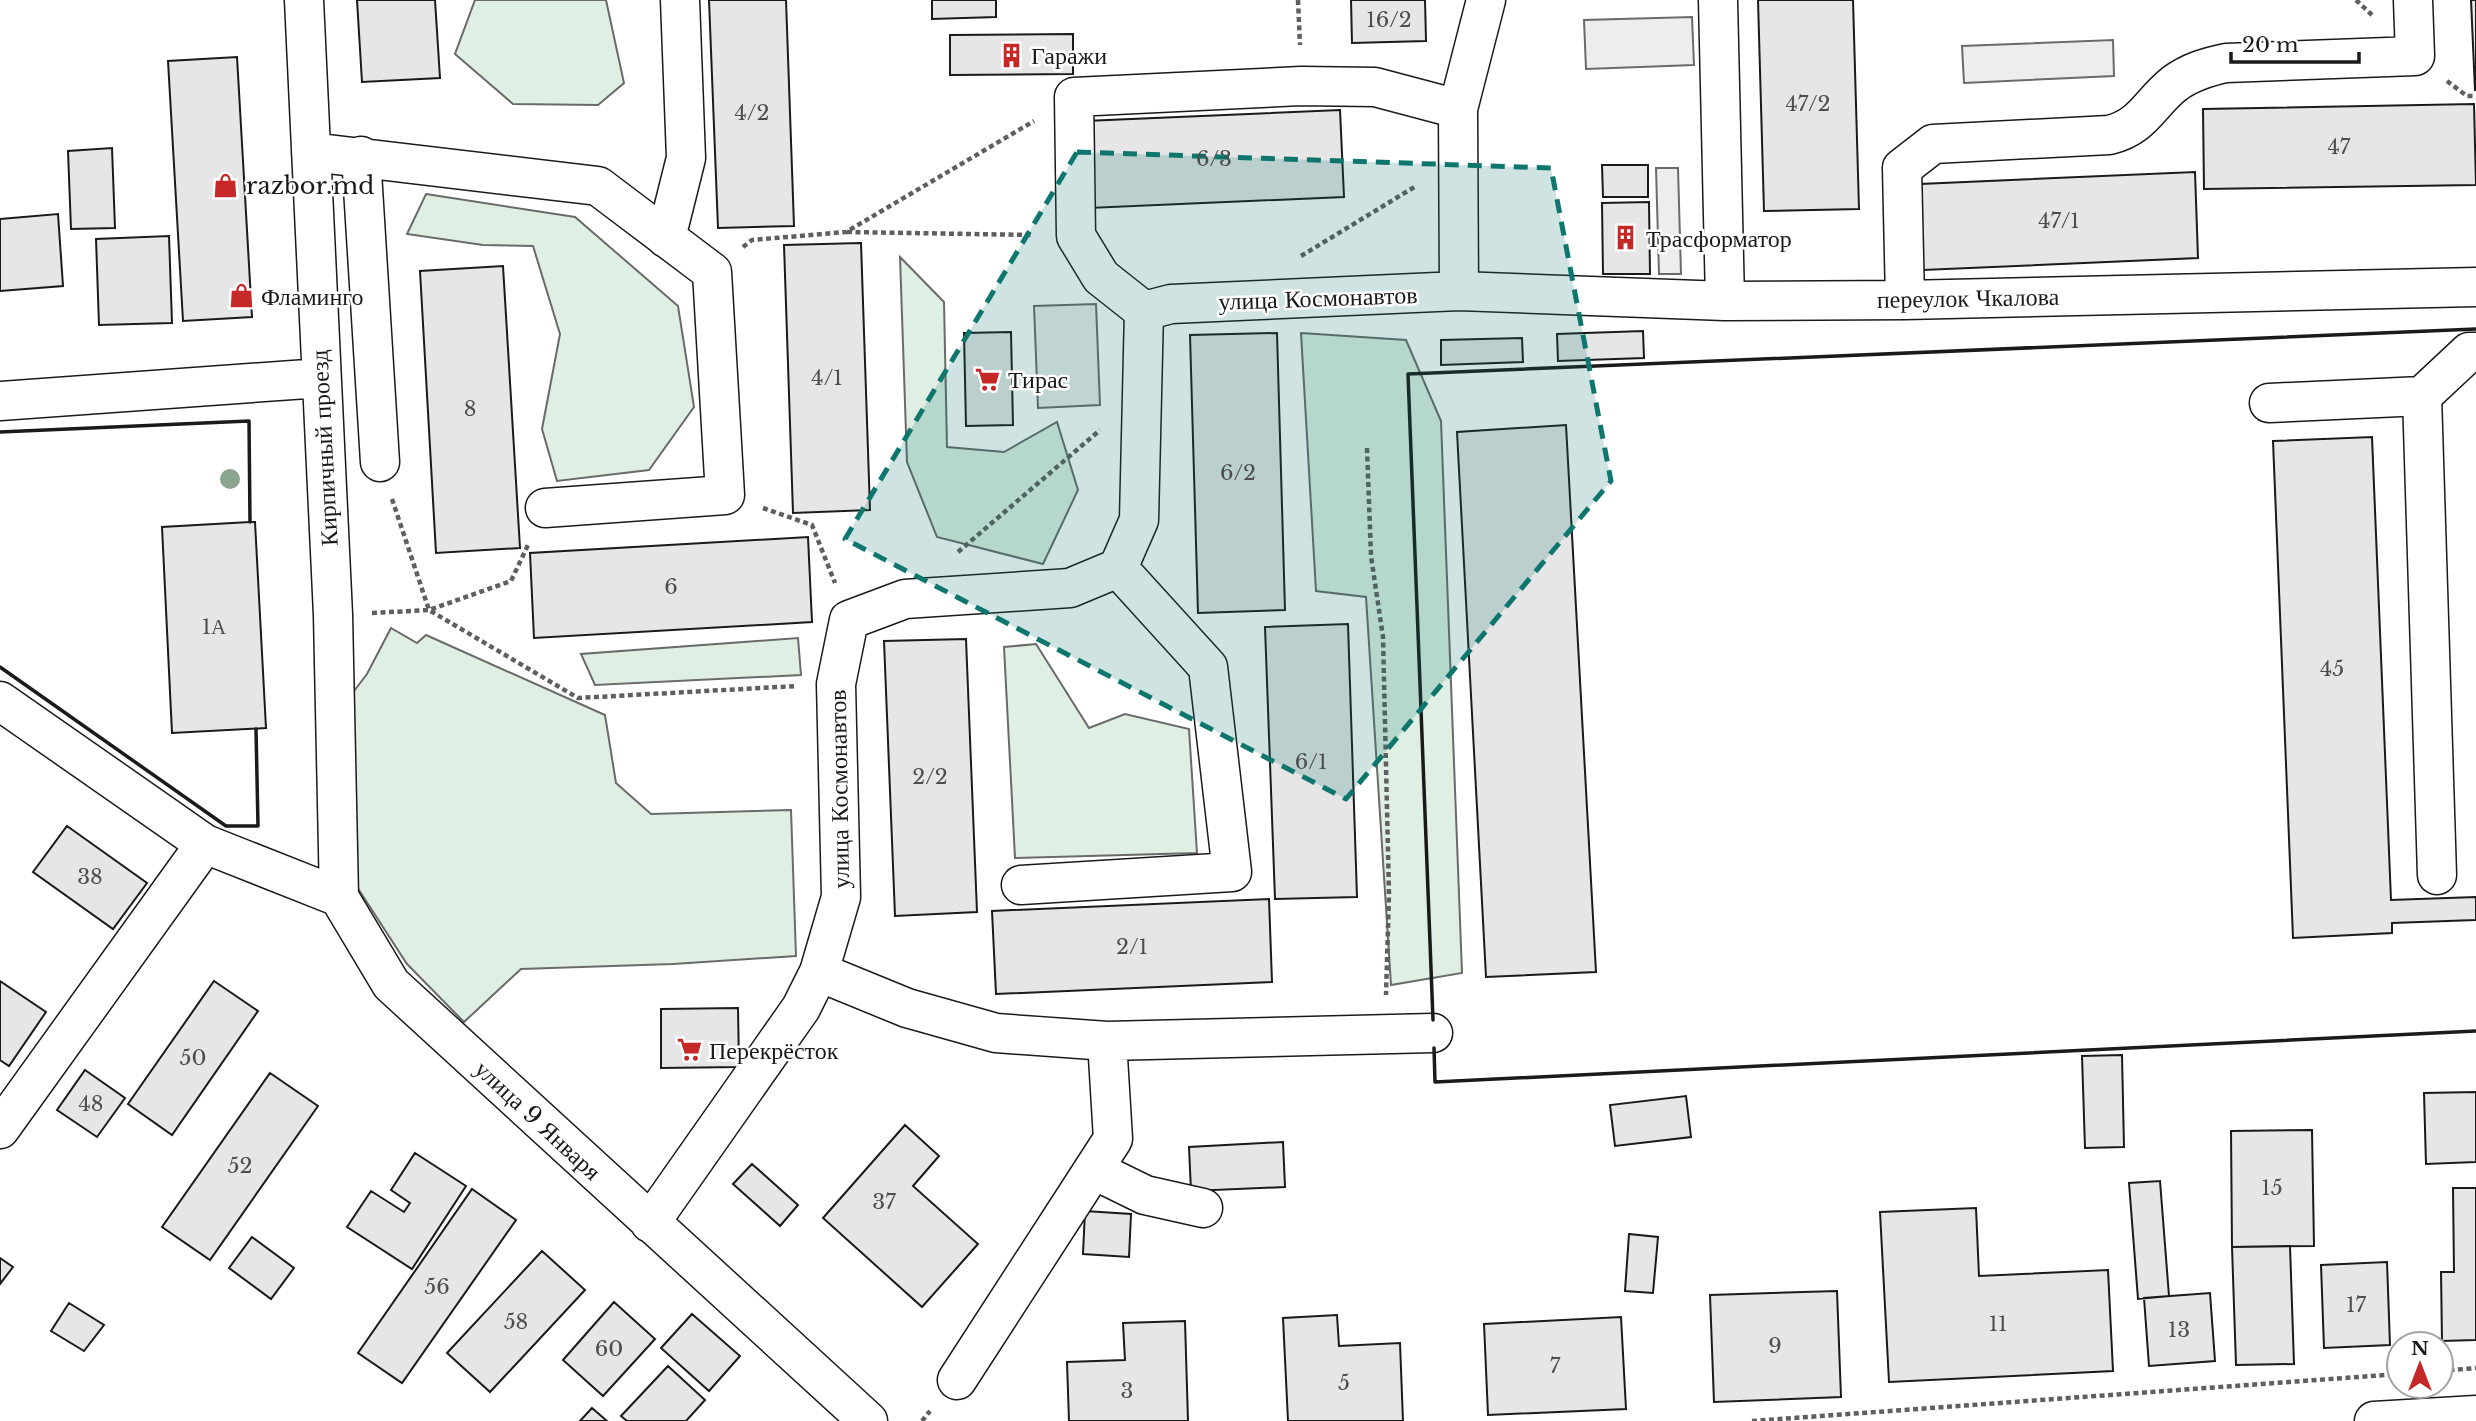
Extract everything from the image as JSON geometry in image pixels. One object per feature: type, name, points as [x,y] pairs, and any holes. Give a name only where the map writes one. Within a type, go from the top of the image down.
[{"type":"street","name":"Кирпичный проезд","points":[[304,0],[333,615],[339,897]]},
{"type":"street","points":[[666,238],[686,158],[680,0]]},
{"type":"street","points":[[1460,292],[1458,109],[1486,0]]},
{"type":"street","points":[[1718,0],[1725,301]]},
{"type":"street","points":[[1905,300],[1902,167],[1933,144],[2109,135],[2125,131],[2174,85],[2199,69],[2225,63],[2415,56],[2413,0]]},
{"type":"street","points":[[849,620],[905,599],[1070,588],[1118,569],[1139,520],[1144,311],[1101,277],[1076,236],[1073,97],[1301,86],[1375,87],[1458,109]]},
{"type":"street","points":[[311,152],[598,186],[712,272],[725,495],[545,508]]},
{"type":"street","points":[[361,156],[380,462]]},
{"type":"street","name":"переулок Чкалова","points":[[1460,292],[1725,301],[1905,300],[2476,287]]},
{"type":"street","name":"улица Космонавтов","points":[[1144,311],[1185,303],[1460,292]]},
{"type":"street","points":[[2269,403],[2422,396],[2469,352],[2476,352]]},
{"type":"street","points":[[0,401],[321,378]]},
{"type":"street","points":[[2422,396],[2437,875]]},
{"type":"street","points":[[1021,885],[1233,872],[1208,667],[1118,569]]},
{"type":"street","name":"улица Космонавтов","points":[[650,1223],[801,1008],[819,972],[841,897],[836,684],[849,620]]},
{"type":"street","points":[[0,701],[205,844],[339,897]]},
{"type":"street","points":[[3,1120],[205,844]]},
{"type":"street","name":"улица 9 Января","points":[[339,897],[391,984],[868,1421]]},
{"type":"street","points":[[819,972],[907,1008],[996,1032],[1107,1041],[1433,1033]]},
{"type":"street","points":[[957,1380],[1113,1139],[1107,1041]]},
{"type":"street","points":[[1094,1170],[1145,1195],[1203,1208]]},
{"type":"street","points":[[2374,1421],[2476,1415]]},
{"type":"path","points":[[846,232],[1073,97]]},
{"type":"path","points":[[1296,259],[1459,160]]},
{"type":"path","points":[[712,272],[752,240],[846,232],[1076,236]]},
{"type":"path","points":[[956,554],[1141,394]]},
{"type":"path","points":[[1367,448],[1371,556],[1383,636],[1390,894],[1385,1034]]},
{"type":"path","points":[[380,462],[429,610],[578,698],[836,684]]},
{"type":"path","points":[[725,495],[813,525],[849,620]]},
{"type":"path","points":[[333,615],[429,610],[511,580],[545,508]]},
{"type":"path","points":[[2455,1370],[2476,1368]]},
{"type":"path","points":[[1752,1421],[2385,1375]]},
{"type":"highlighted area","points":[[1077,152],[1551,168],[1611,481],[1346,799],[845,539]]},
{"type":"green space","points":[[475,0],[606,0],[624,83],[598,105],[513,104],[455,54]]},
{"type":"green space","points":[[426,194],[575,217],[678,306],[694,407],[649,470],[557,481],[542,429],[560,334],[533,246],[483,245],[407,234]]},
{"type":"green space","points":[[900,257],[944,302],[947,447],[1004,452],[1057,422],[1078,490],[1043,564],[937,537],[907,462]]},
{"type":"green space","points":[[1301,333],[1406,340],[1441,421],[1462,973],[1391,985],[1366,597],[1316,591]]},
{"type":"green space","points":[[391,628],[417,643],[426,635],[605,715],[616,783],[651,814],[791,810],[796,956],[673,964],[521,969],[464,1022],[407,964],[357,887],[341,708],[367,674]]},
{"type":"green space","points":[[798,638],[801,675],[595,685],[581,654]]},
{"type":"green space","points":[[1036,644],[1089,728],[1125,714],[1189,729],[1197,853],[1015,858],[1004,647]]},
{"type":"shaded area","points":[[1692,17],[1694,65],[1586,69],[1584,20]]},
{"type":"shaded area","points":[[2113,40],[2114,76],[1964,83],[1962,46]]},
{"type":"shaded area","points":[[1656,168],[1678,168],[1681,274],[1659,274]]},
{"type":"shaded area","points":[[1096,304],[1100,405],[1038,408],[1034,306]]},
{"type":"building","points":[[357,0],[435,0],[440,78],[362,82]]},
{"type":"building","points":[[709,0],[786,0],[794,226],[718,228]]},
{"type":"building","points":[[932,0],[996,0],[996,17],[932,19]]},
{"type":"building","points":[[1351,0],[1425,0],[1426,41],[1352,43]]},
{"type":"building","points":[[1758,0],[1853,0],[1859,209],[1764,211]]},
{"type":"building","points":[[2471,0],[2476,0],[2476,90],[2475,90]]},
{"type":"building","name":"Гаражи","points":[[1073,34],[1073,74],[950,75],[950,35]]},
{"type":"building","points":[[237,57],[252,317],[183,321],[168,61]]},
{"type":"building","points":[[2474,104],[2476,185],[2204,189],[2203,109]]},
{"type":"building","points":[[1340,110],[1344,197],[1089,208],[1085,121]]},
{"type":"building","points":[[112,148],[115,228],[71,229],[68,151]]},
{"type":"building","points":[[1602,165],[1648,165],[1648,197],[1603,197]]},
{"type":"building","points":[[2195,172],[2198,258],[1923,270],[1920,184]]},
{"type":"building","name":"Трасформатор","points":[[1649,202],[1650,274],[1603,274],[1602,203]]},
{"type":"building","points":[[58,214],[63,286],[0,291],[0,219]]},
{"type":"building","points":[[169,236],[172,323],[99,325],[96,239]]},
{"type":"building","points":[[861,243],[870,510],[793,513],[784,245]]},
{"type":"building","points":[[503,266],[520,548],[436,553],[420,271]]},
{"type":"building","points":[[1643,331],[1644,358],[1558,361],[1557,334]]},
{"type":"building","name":"Тирас","points":[[1011,332],[1013,425],[966,426],[964,333]]},
{"type":"building","points":[[1277,333],[1285,610],[1198,613],[1190,335]]},
{"type":"building","points":[[1522,338],[1523,362],[1441,365],[1441,340]]},
{"type":"building","points":[[1566,425],[1596,972],[1486,977],[1457,432]]},
{"type":"building","points":[[2372,437],[2391,900],[2476,897],[2476,920],[2392,923],[2392,933],[2293,938],[2273,441]]},
{"type":"building","points":[[255,522],[266,728],[172,733],[162,527]]},
{"type":"building","points":[[808,537],[812,622],[534,638],[530,553]]},
{"type":"building","points":[[1348,624],[1357,897],[1275,899],[1265,627]]},
{"type":"building","points":[[966,639],[977,912],[895,916],[884,641]]},
{"type":"building","points":[[67,826],[147,883],[113,929],[33,872]]},
{"type":"building","points":[[1269,899],[1272,982],[996,994],[992,911]]},
{"type":"building","points":[[0,981],[46,1012],[9,1066],[0,1060]]},
{"type":"building","points":[[214,981],[258,1011],[172,1135],[128,1104]]},
{"type":"building","points":[[738,1008],[739,1067],[661,1068],[661,1009]]},
{"type":"building","points":[[2122,1055],[2124,1147],[2085,1148],[2082,1056]]},
{"type":"building","points":[[85,1070],[125,1098],[97,1137],[57,1110]]},
{"type":"building","points":[[270,1073],[318,1106],[210,1260],[162,1227]]},
{"type":"building","points":[[2476,1092],[2476,1162],[2426,1164],[2424,1093]]},
{"type":"building","points":[[1686,1096],[1691,1137],[1615,1146],[1610,1105]]},
{"type":"building","points":[[905,1125],[939,1156],[913,1186],[978,1244],[922,1307],[823,1218]]},
{"type":"building","points":[[2312,1130],[2314,1246],[2232,1247],[2231,1131]]},
{"type":"building","points":[[1283,1142],[1285,1187],[1191,1191],[1189,1147]]},
{"type":"building","points":[[415,1153],[466,1186],[412,1269],[347,1227],[371,1191],[404,1212],[410,1203],[391,1190]]},
{"type":"building","points":[[752,1164],[798,1205],[780,1226],[733,1184]]},
{"type":"building","points":[[2160,1181],[2169,1296],[2138,1299],[2129,1183]]},
{"type":"building","points":[[2453,1188],[2476,1188],[2476,1340],[2455,1341],[2455,1330],[2442,1330],[2441,1272],[2454,1272]]},
{"type":"building","points":[[472,1189],[516,1220],[402,1383],[358,1353]]},
{"type":"building","points":[[1976,1208],[1979,1276],[2108,1270],[2113,1371],[1889,1382],[1880,1212]]},
{"type":"building","points":[[1085,1211],[1131,1214],[1129,1257],[1083,1254]]},
{"type":"building","points":[[1629,1234],[1658,1237],[1653,1293],[1625,1291]]},
{"type":"building","points":[[252,1237],[294,1268],[271,1299],[229,1268]]},
{"type":"building","points":[[2290,1246],[2294,1364],[2236,1365],[2232,1247]]},
{"type":"building","points":[[542,1251],[585,1290],[490,1392],[447,1353]]},
{"type":"building","points":[[0,1258],[13,1267],[0,1284]]},
{"type":"building","points":[[2387,1262],[2389,1330],[2385,1330],[2385,1345],[2324,1348],[2321,1265]]},
{"type":"building","points":[[1837,1291],[1841,1397],[1714,1402],[1710,1295]]},
{"type":"building","points":[[2210,1293],[2215,1361],[2149,1366],[2144,1298]]},
{"type":"building","points":[[614,1302],[655,1339],[603,1396],[563,1360]]},
{"type":"building","points":[[69,1303],[104,1325],[84,1351],[51,1331]]},
{"type":"building","points":[[692,1314],[740,1356],[709,1391],[661,1348]]},
{"type":"building","points":[[1337,1315],[1339,1346],[1400,1343],[1403,1421],[1288,1421],[1283,1318]]},
{"type":"building","points":[[1621,1317],[1626,1409],[1488,1415],[1484,1324]]},
{"type":"building","points":[[1185,1321],[1188,1421],[1069,1421],[1067,1362],[1125,1360],[1123,1323]]},
{"type":"building","points":[[668,1366],[705,1400],[686,1421],[627,1421],[621,1416]]},
{"type":"building","points":[[592,1408],[607,1421],[580,1421]]},
{"type":"wall","points":[[1433,1020],[1408,374],[2476,329]]},
{"type":"wall","points":[[0,432],[249,421],[250,522]]},
{"type":"wall","points":[[0,667],[226,826],[258,826],[256,729]]},
{"type":"wall","points":[[1434,1048],[1435,1082],[2476,1031]]},
{"type":"place","name":"Гаражи","points":[[1011,55]]},
{"type":"place","name":"razbor.md","points":[[226,185]]},
{"type":"place","name":"Трасформатор","points":[[1626,238]]},
{"type":"place","name":"Фламинго","points":[[241,296]]},
{"type":"place","name":"Тирас","points":[[988,379]]},
{"type":"place","name":"Перекрёсток","points":[[689,1050]]}]
